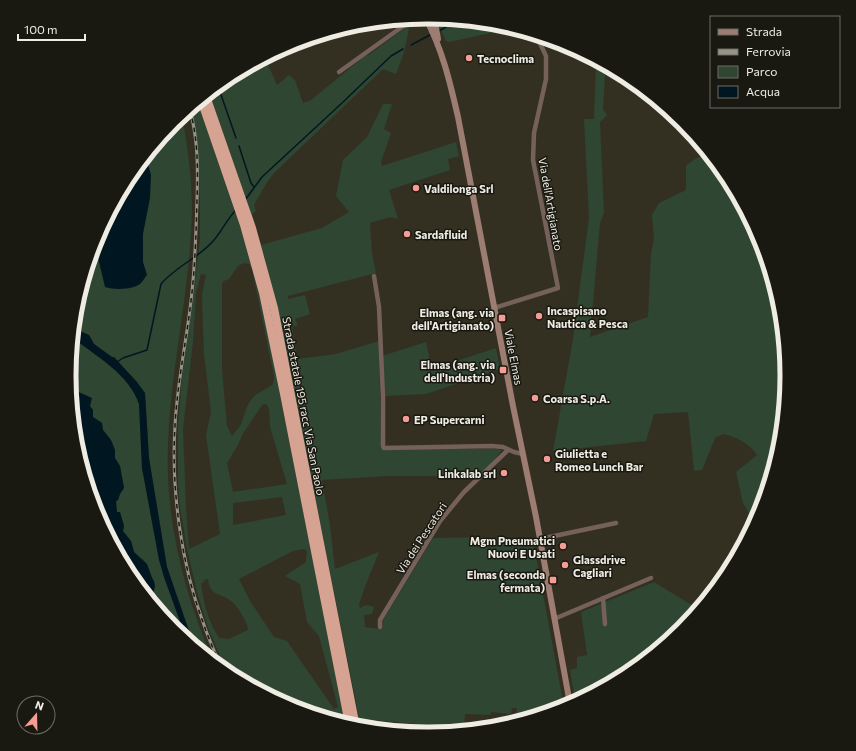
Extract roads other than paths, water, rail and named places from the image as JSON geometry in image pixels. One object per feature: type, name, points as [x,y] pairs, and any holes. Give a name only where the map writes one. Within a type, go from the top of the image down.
[{"type":"highway","name":"Strada statale 195 racc Via San Paolo","points":[[205,104],[242,218],[274,308],[355,719]]},
{"type":"highway","name":"Strada statale 195 racc Via San Paolo","points":[[256,255],[348,717]]},
{"type":"main road","name":"Viale Elmas","points":[[428,24],[439,46],[458,117],[540,539],[569,697]]},
{"type":"main road","points":[[435,24],[439,46]]},
{"type":"street","points":[[339,72],[405,25]]},
{"type":"street","name":"Via dell'Artigianato","points":[[494,308],[558,288],[533,160],[534,133],[546,79],[546,56],[540,43]]},
{"type":"street","points":[[374,276],[379,307],[384,448],[492,446],[503,447],[523,454]]},
{"type":"street","name":"Via dei Pescatori","points":[[380,627],[380,620],[440,521],[464,492],[508,450]]},
{"type":"street","points":[[540,539],[616,523]]},
{"type":"street","points":[[554,619],[651,578]]},
{"type":"street","points":[[603,598],[605,624]]},
{"type":"water","points":[[148,164],[151,175],[150,198],[143,234],[143,262],[147,275],[141,283],[134,287],[113,289],[105,287],[98,256],[113,220],[136,180]]},
{"type":"water","points":[[80,329],[82,332],[89,335],[94,344],[114,357],[145,393],[149,458],[167,567],[192,636],[182,627],[159,560],[142,468],[139,404],[128,384],[102,359],[78,342]]},
{"type":"water","points":[[77,391],[92,398],[90,406],[93,410],[93,417],[102,423],[103,430],[111,440],[115,450],[115,458],[120,466],[124,488],[116,501],[117,512],[120,512],[124,526],[123,531],[131,541],[134,552],[147,564],[155,586],[153,594],[136,571],[124,551],[103,510],[88,466],[83,444]]},
{"type":"waterway","points":[[439,31],[447,25]]},
{"type":"waterway","points":[[411,45],[430,35]]},
{"type":"waterway","points":[[245,200],[262,177],[391,56],[403,49]]},
{"type":"waterway","points":[[220,92],[236,138]]},
{"type":"waterway","points":[[239,146],[251,183],[254,187]]},
{"type":"waterway","points":[[117,362],[123,358],[147,350],[161,284],[174,272],[202,252],[217,236],[236,210]]},
{"type":"railway","points":[[191,115],[197,154],[196,241],[192,295],[176,411],[174,450],[176,500],[183,551],[189,576],[195,599],[216,656]]},
{"type":"place","name":"Tecnoclima","points":[[469,58]]},
{"type":"place","name":"Valdilonga Srl","points":[[416,188]]},
{"type":"place","name":"Sardafluid","points":[[407,234]]},
{"type":"place","name":"Incaspisano Nautica & Pesca","points":[[539,316]]},
{"type":"place","name":"Elmas (ang. via dell'Artigianato)","points":[[502,318]]},
{"type":"place","name":"Elmas (ang. via dell'Industria)","points":[[503,370]]},
{"type":"place","name":"Coarsa S.p.A.","points":[[535,398]]},
{"type":"place","name":"EP Supercarni","points":[[406,419]]},
{"type":"place","name":"Giulietta e Romeo Lunch Bar","points":[[547,459]]},
{"type":"place","name":"Linkalab srl","points":[[504,473]]},
{"type":"place","name":"Mgm Pneumatici Nuovi E Usati","points":[[563,546]]},
{"type":"place","name":"Glassdrive Cagliari","points":[[565,565]]},
{"type":"place","name":"Elmas (seconda fermata)","points":[[553,580]]}]
